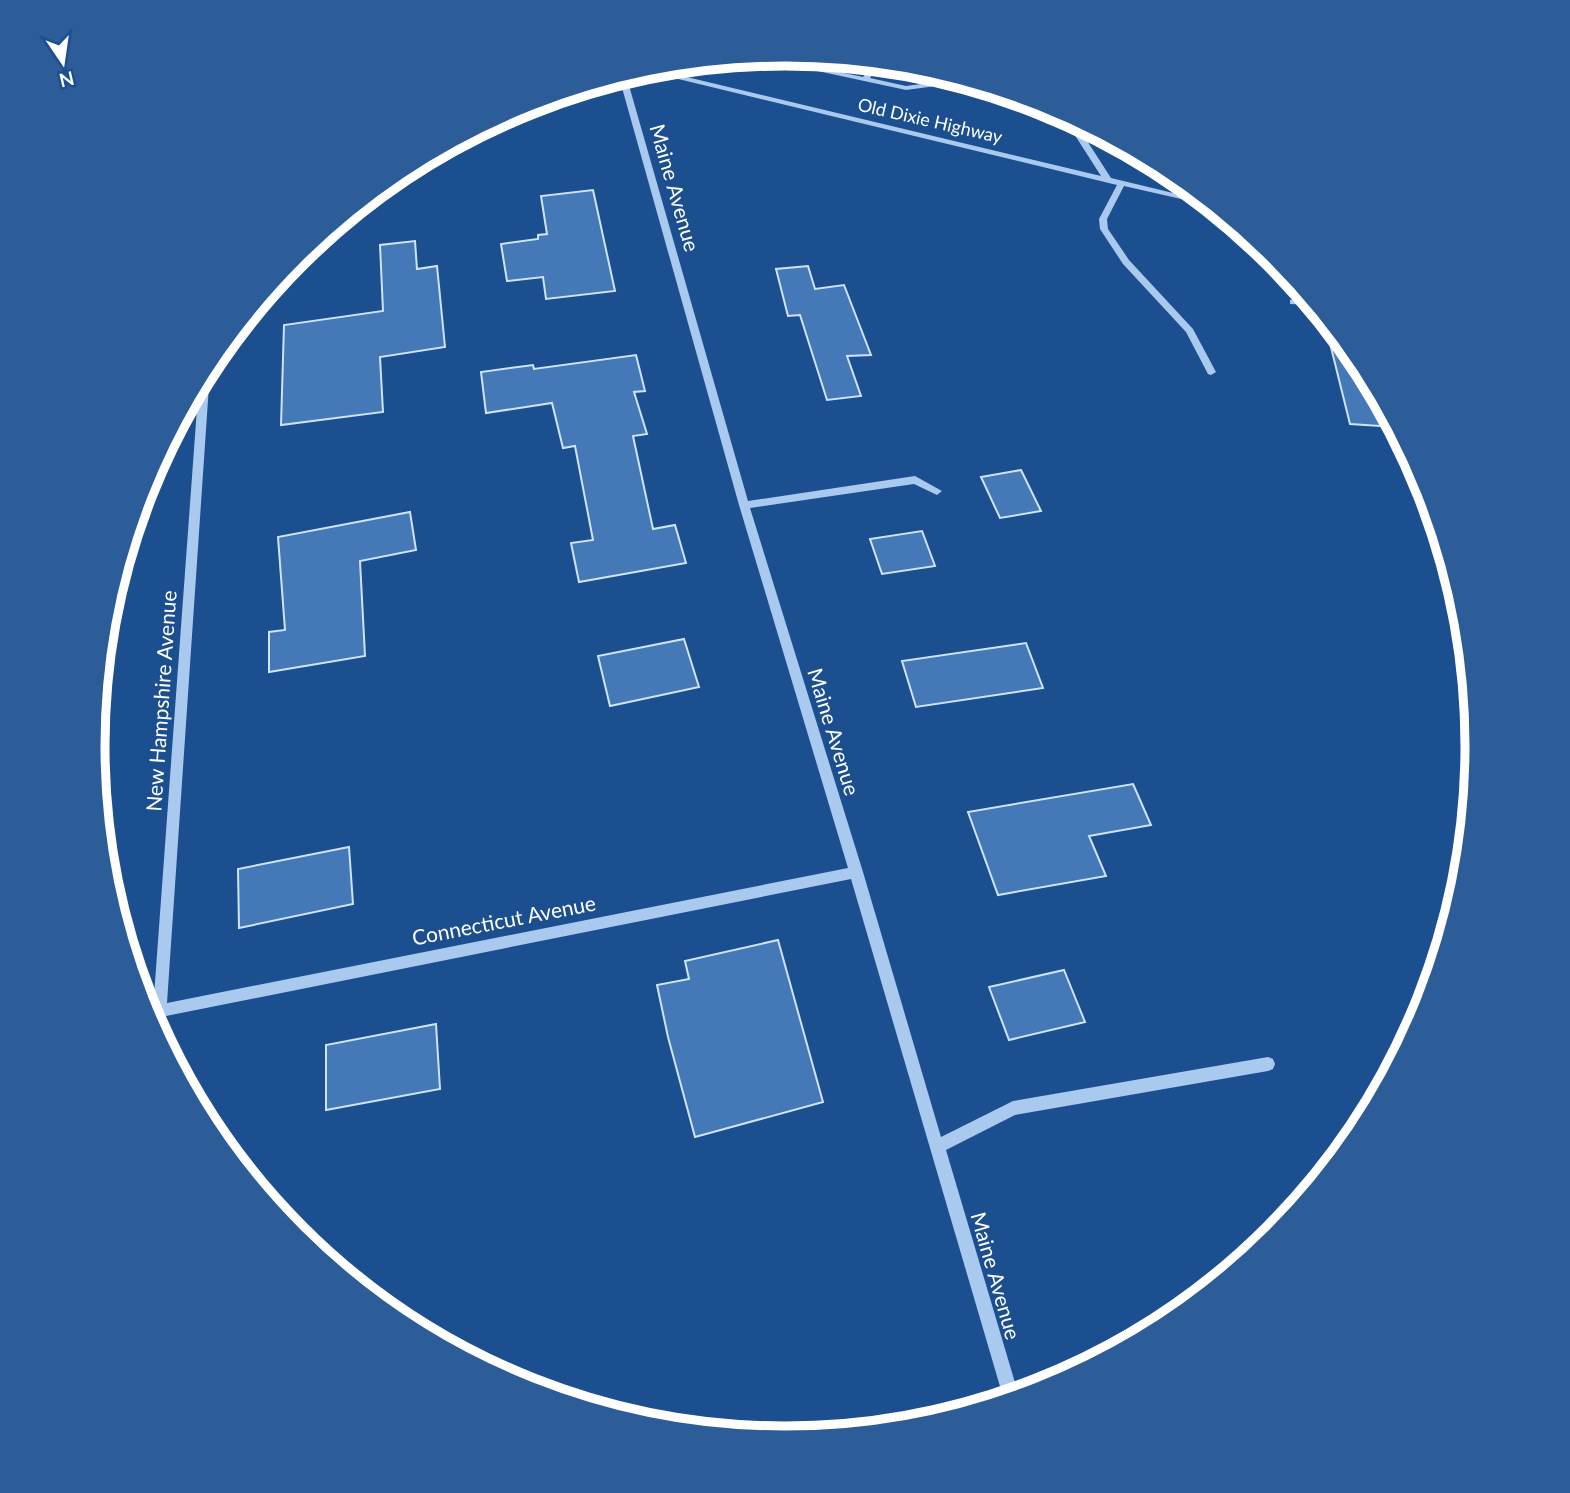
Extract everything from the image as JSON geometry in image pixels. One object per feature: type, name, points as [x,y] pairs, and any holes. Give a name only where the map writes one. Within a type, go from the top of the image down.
[{"type":"street","points":[[802,67],[906,88],[935,84]]},
{"type":"street","points":[[865,80],[871,72]]},
{"type":"street","name":"Old Dixie Highway","points":[[674,76],[1188,199]]},
{"type":"street","name":"Maine Avenue","points":[[626,86],[744,505],[856,872],[1008,1388]]},
{"type":"street","points":[[1077,133],[1108,180]]},
{"type":"street","points":[[1122,183],[1103,219],[1104,229],[1126,262],[1190,331],[1211,373]]},
{"type":"street","points":[[1293,302],[1299,302]]},
{"type":"street","name":"New Hampshire Avenue","points":[[159,1011],[203,395]]},
{"type":"street","points":[[744,505],[915,480],[937,491]]},
{"type":"street","name":"Connecticut Avenue","points":[[159,1011],[856,872]]},
{"type":"street","points":[[937,1147],[1013,1108],[1268,1064]]},
{"type":"building","points":[[593,190],[615,291],[546,299],[543,277],[507,281],[501,244],[538,239],[538,235],[547,234],[541,196]]},
{"type":"building","points":[[415,241],[417,269],[437,266],[445,347],[380,357],[383,412],[281,425],[284,325],[383,311],[380,245]]},
{"type":"building","points":[[808,266],[815,289],[844,285],[871,355],[847,356],[861,396],[827,400],[800,315],[788,316],[776,269]]},
{"type":"building","points":[[1329,340],[1384,426],[1350,424]]},
{"type":"building","points":[[636,355],[645,391],[634,392],[647,434],[633,436],[653,529],[675,525],[686,563],[579,582],[571,543],[593,540],[575,446],[563,448],[552,403],[486,413],[481,372],[533,365],[534,369]]},
{"type":"building","points":[[1021,470],[1041,511],[1000,518],[981,477]]},
{"type":"building","points":[[410,512],[416,550],[360,561],[365,656],[269,672],[269,632],[285,630],[278,537]]},
{"type":"building","points":[[922,531],[935,566],[882,574],[870,539]]},
{"type":"building","points":[[684,639],[699,687],[610,706],[598,656]]},
{"type":"building","points":[[1026,643],[1043,688],[916,707],[902,661]]},
{"type":"building","points":[[1133,784],[1151,825],[1089,836],[1106,876],[998,895],[968,812]]},
{"type":"building","points":[[349,847],[353,904],[239,928],[238,869]]},
{"type":"building","points":[[778,940],[823,1102],[695,1137],[657,985],[689,979],[685,961]]},
{"type":"building","points":[[1064,970],[1085,1022],[1009,1040],[989,987]]},
{"type":"building","points":[[436,1024],[440,1089],[326,1110],[326,1045]]}]
